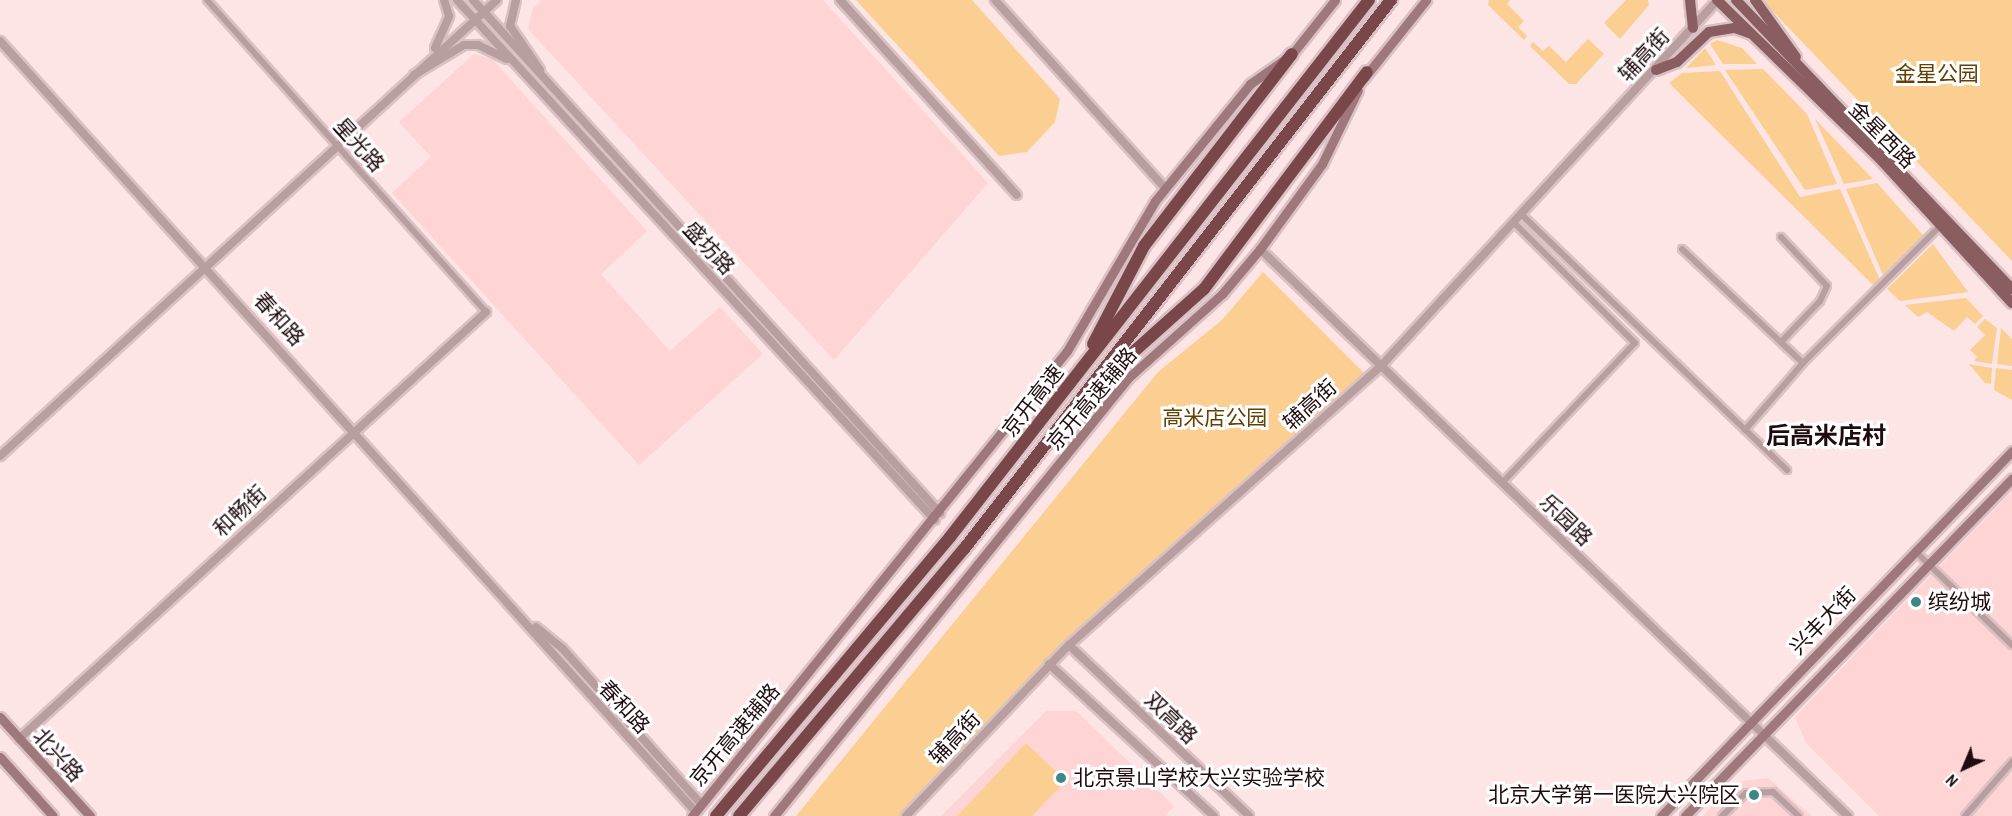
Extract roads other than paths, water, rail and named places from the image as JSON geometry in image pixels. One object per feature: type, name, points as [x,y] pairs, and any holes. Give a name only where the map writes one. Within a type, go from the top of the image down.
[{"type":"highway","name":"京开高速","points":[[716,816],[1065,391],[1369,0]]},
{"type":"highway","name":"京开高速","points":[[739,816],[964,549],[1391,0]]},
{"type":"highway","points":[[1065,391],[1144,246],[1292,54]]},
{"type":"highway","points":[[1078,402],[1204,290],[1367,72]]},
{"type":"main road","name":"京开高速辅路","points":[[774,816],[1128,378],[1222,294],[1260,249],[1322,164],[1367,72],[1426,0]]},
{"type":"main road","points":[[1690,0],[1693,28]]},
{"type":"main road","name":"金星西路","points":[[1718,0],[1941,225],[2012,303]]},
{"type":"main road","name":"金星西路","points":[[1736,0],[2012,289]]},
{"type":"main road","points":[[1755,0],[1790,43],[1798,63]]},
{"type":"main road","name":"京开高速辅路","points":[[696,811],[938,516],[1085,326],[1129,240],[1165,188],[1250,84],[1292,54],[1331,2]]},
{"type":"main road","points":[[1656,70],[1677,63],[1709,32],[1735,28],[1752,34]]},
{"type":"main road","name":"兴丰大街","points":[[1661,816],[2012,451]]},
{"type":"main road","name":"兴丰大街","points":[[1685,816],[1930,567],[2012,479]]},
{"type":"main road","name":"北兴路","points":[[0,717],[90,816]]},
{"type":"main road","points":[[0,757],[53,816]]},
{"type":"street","name":"星光路","points":[[207,0],[486,312]]},
{"type":"street","points":[[428,58],[445,30],[444,0]]},
{"type":"street","name":"盛坊路","points":[[457,0],[938,516]]},
{"type":"street","name":"盛坊路","points":[[473,0],[938,516]]},
{"type":"street","points":[[0,456],[428,58],[473,17],[497,0]]},
{"type":"street","points":[[516,0],[510,26],[546,82]]},
{"type":"street","points":[[840,0],[1017,195]]},
{"type":"street","points":[[995,0],[1165,188]]},
{"type":"street","name":"辅高街","points":[[906,816],[1069,645],[1381,366],[1656,70],[1718,0]]},
{"type":"street","name":"春和路","points":[[0,41],[530,623],[552,656],[696,811]]},
{"type":"street","points":[[410,76],[430,69],[464,45],[496,51],[519,67]]},
{"type":"street","points":[[1522,214],[1787,470]]},
{"type":"street","points":[[1502,483],[1635,343],[1514,223]]},
{"type":"street","points":[[1745,430],[1803,363],[1941,225]]},
{"type":"street","points":[[1780,237],[1827,286],[1820,301],[1782,341]]},
{"type":"street","name":"乐园路","points":[[1260,249],[1848,816]]},
{"type":"street","points":[[1682,249],[1803,363]]},
{"type":"street","name":"和畅街","points":[[19,739],[486,312]]},
{"type":"street","points":[[1915,551],[2012,645]]},
{"type":"street","name":"春和路","points":[[530,623],[562,648],[696,811]]},
{"type":"street","name":"双高路","points":[[1069,645],[1249,816]]},
{"type":"street","name":"双高路","points":[[1049,664],[1214,816]]},
{"type":"street","points":[[1965,816],[2012,762]]},
{"type":"street","points":[[1722,816],[1746,792],[1773,792],[1799,816]]},
{"type":"place","name":"缤纷城","points":[[1916,602]]},
{"type":"place","name":"北京景山学校大兴实验学校","points":[[1061,778]]},
{"type":"place","name":"北京大学第一医院大兴院区","points":[[1754,795]]},
{"type":"district","name":"后高米店村","points":[[1826,436]]},
{"type":"park label","name":"金星公园","points":[[1937,74]]},
{"type":"park label","name":"高米店公园","points":[[1215,418]]}]
